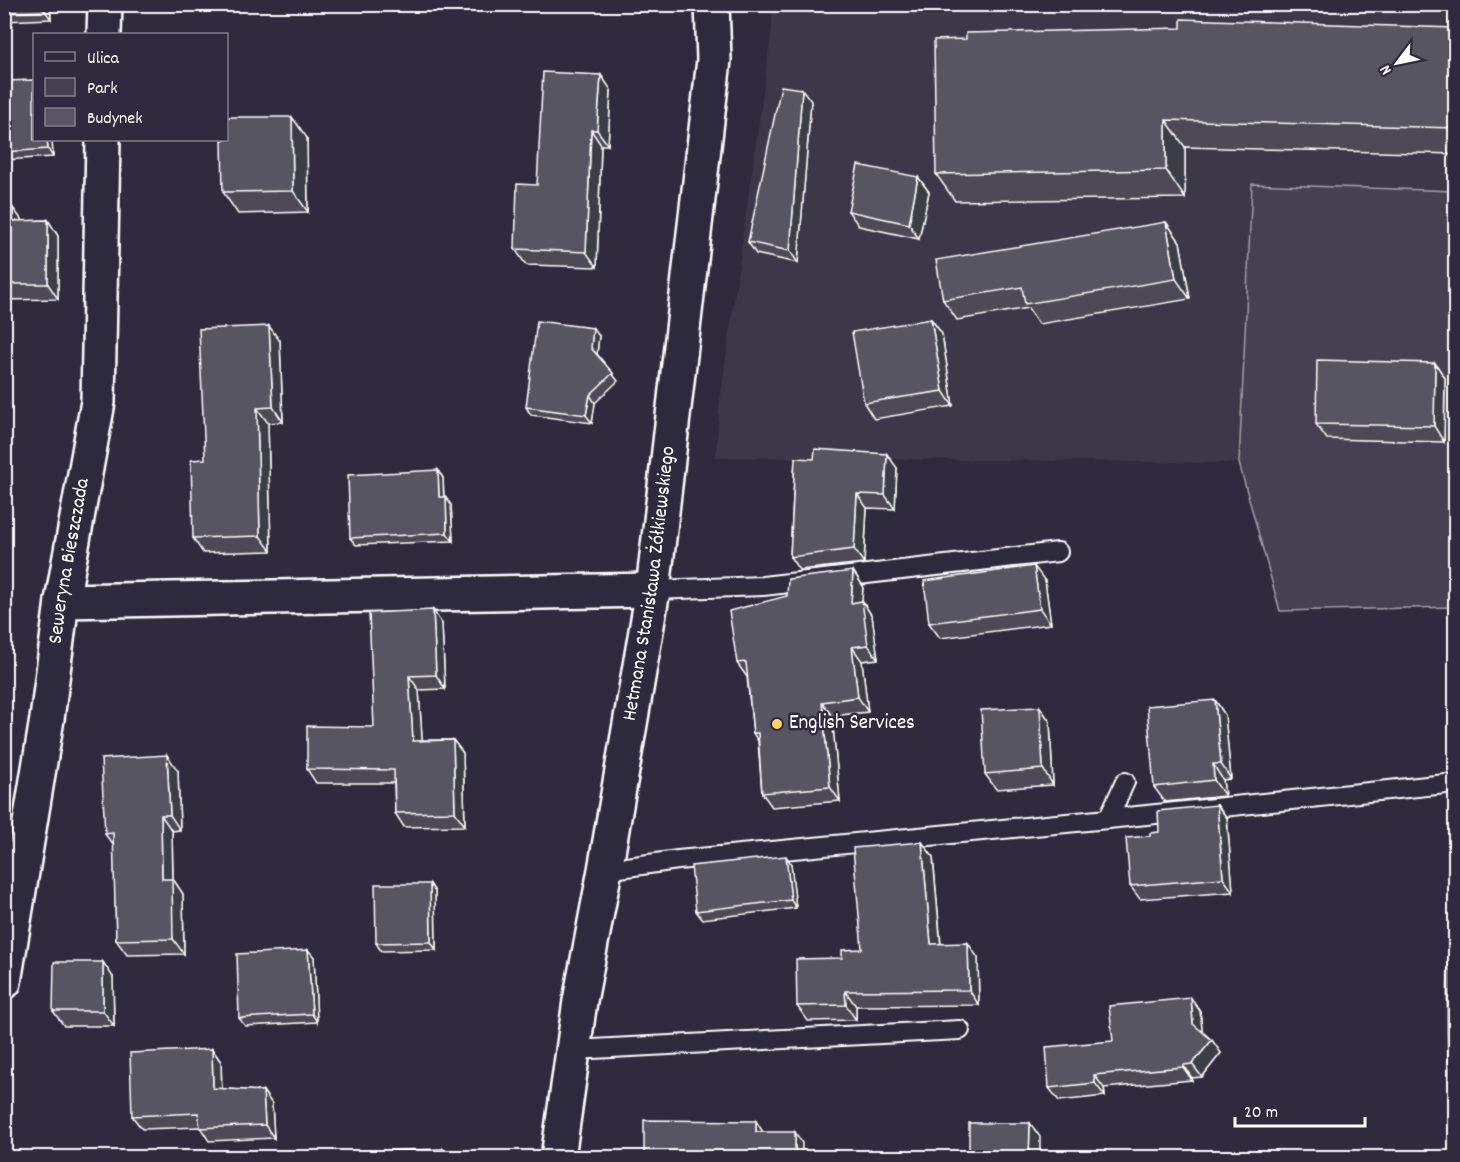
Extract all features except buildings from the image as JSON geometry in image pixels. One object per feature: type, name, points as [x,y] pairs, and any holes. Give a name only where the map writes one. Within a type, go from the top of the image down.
[{"type":"street","points":[[104,33],[105,4]]},
{"type":"street","name":"Hetmana Stanisława Żółkiewskiego","points":[[558,1158],[579,1001],[605,870],[653,590],[714,60],[712,4]]},
{"type":"street","name":"Seweryna Bieszczada","points":[[5,972],[47,719],[62,601],[98,402],[103,141]]},
{"type":"street","points":[[62,601],[653,590]]},
{"type":"lane","points":[[653,590],[763,586],[1058,552]]},
{"type":"lane","points":[[1108,819],[1125,782]]},
{"type":"lane","points":[[605,870],[678,860],[1446,784]]},
{"type":"lane","points":[[573,1050],[960,1030]]},
{"type":"shaded area","points":[[772,5],[1455,5],[1455,191],[1252,184],[1239,463],[716,457],[719,408],[772,28]]},
{"type":"green space","points":[[1252,184],[1455,191],[1455,607],[1280,611],[1239,463]]},
{"type":"water","points":[[1455,905],[1455,1145],[1449,1076],[1447,1006],[1450,939]]},
{"type":"place","name":"English Services","points":[[777,724]]}]
